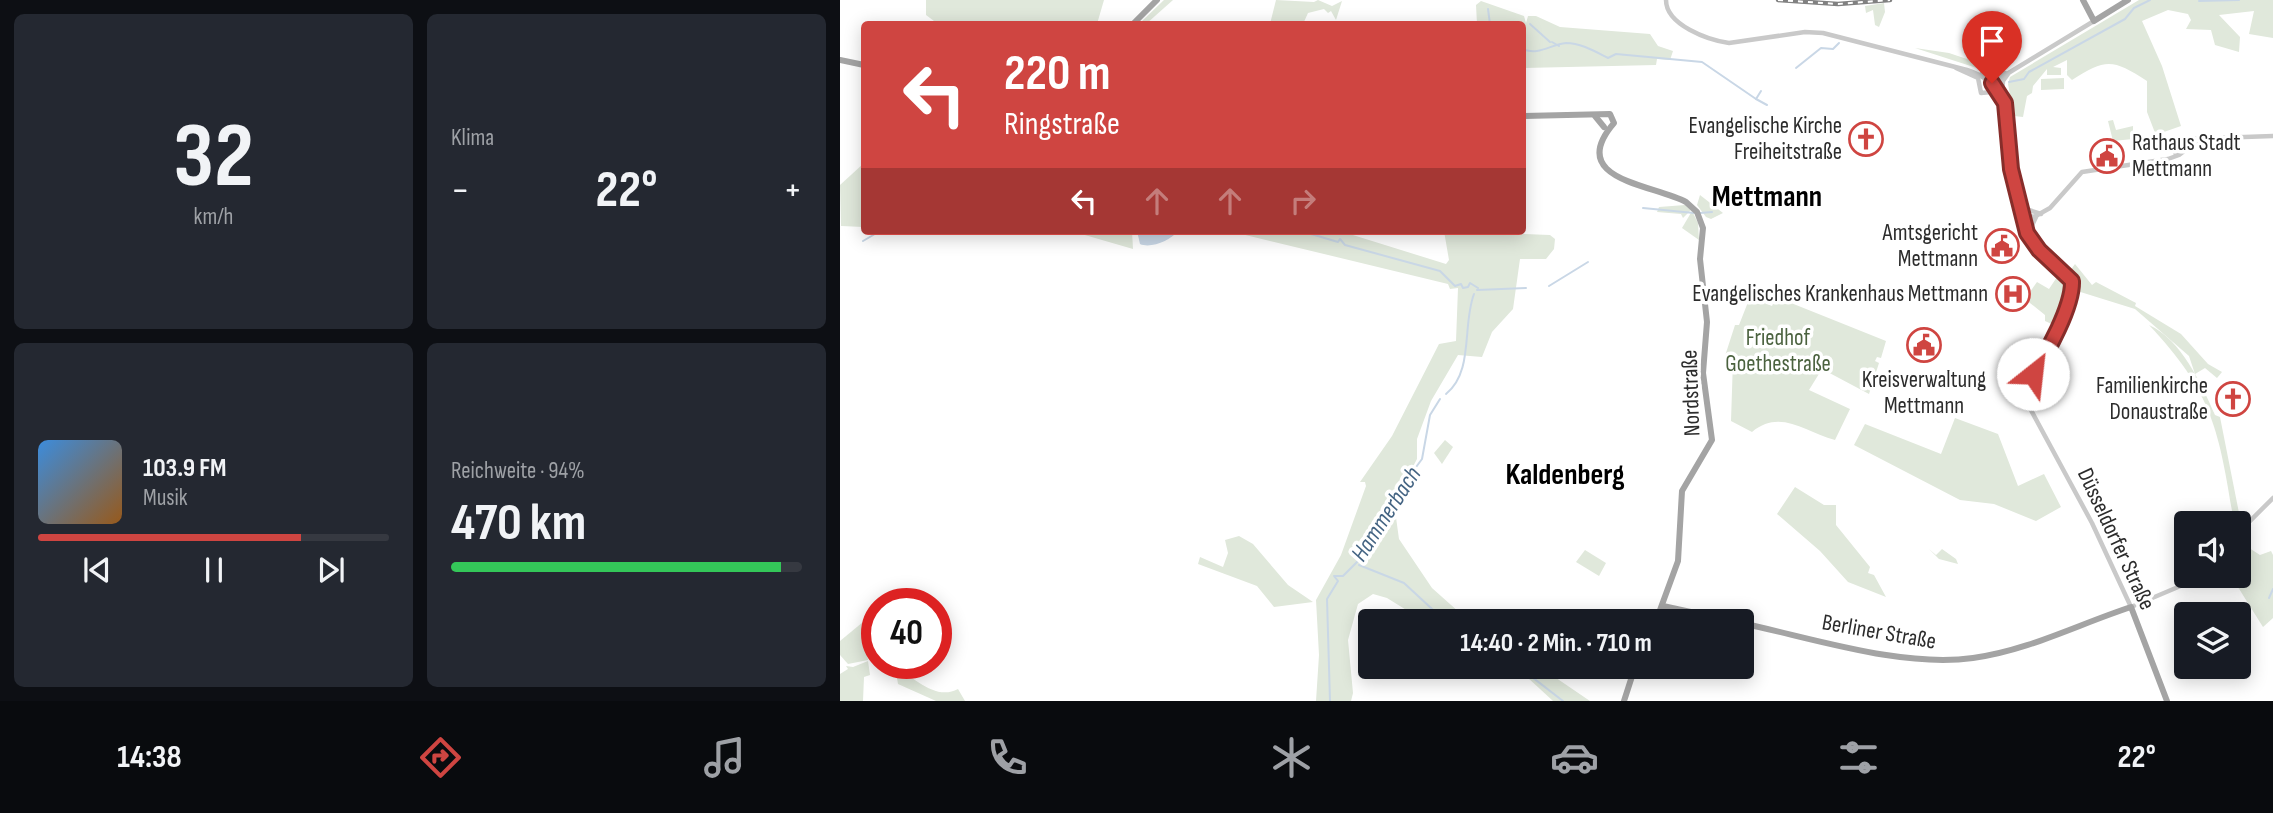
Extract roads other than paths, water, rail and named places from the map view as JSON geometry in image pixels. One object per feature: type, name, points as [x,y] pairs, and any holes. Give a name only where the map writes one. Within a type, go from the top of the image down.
[{"type":"main road","points":[[1136,21],[1157,0]]},
{"type":"main road","points":[[2083,0],[2094,21],[2128,0]]},
{"type":"main road","points":[[840,60],[861,64]]},
{"type":"main road","points":[[1526,116],[1586,114],[1602,117],[1609,114],[1614,118],[1606,127],[1602,117]]},
{"type":"main road","name":"Nordstraße","points":[[1606,127],[1600,154],[1605,170],[1628,181],[1684,200],[1700,216],[1703,225],[1702,276],[1707,322],[1703,373],[1712,440],[1682,491],[1679,555],[1662,609]]},
{"type":"main road","points":[[1663,606],[1677,609]]},
{"type":"main road","name":"Berliner Straße","points":[[1754,626],[1892,655],[1946,660],[1996,654],[2131,607]]},
{"type":"main road","name":"Düsseldorfer Straße","points":[[2131,607],[2167,701]]},
{"type":"main road","points":[[1624,701],[1631,679]]},
{"type":"street","points":[[1666,0],[1667,11],[1676,21],[1724,43],[1805,32],[1832,34],[1858,44],[1977,73],[1992,83],[2002,97]]},
{"type":"street","points":[[1992,83],[2094,21]]},
{"type":"street","points":[[1951,65],[1978,78],[1981,93],[1992,92],[2002,97]]},
{"type":"street","points":[[1977,73],[2009,72]]},
{"type":"street","points":[[2009,72],[2003,81],[2002,97],[2008,118],[2011,169],[2028,234]]},
{"type":"street","points":[[2176,155],[2187,139],[2273,136]]},
{"type":"street","points":[[2028,234],[2036,217],[2082,172],[2168,159],[2200,139]]},
{"type":"street","points":[[2020,210],[2042,214]]},
{"type":"street","points":[[2020,210],[2036,217]]},
{"type":"street","name":"Düsseldorfer Straße","points":[[2028,234],[2043,254],[2070,276],[2072,287],[2045,355],[2028,383],[2025,397],[2090,519],[2131,607]]},
{"type":"street","points":[[2251,520],[2273,498]]},
{"type":"street","points":[[2131,607],[2175,588]]},
{"type":"water","points":[[1138,235],[1174,235],[1155,244],[1140,244]]},
{"type":"waterway","points":[[2009,82],[2024,79],[2029,72],[2125,19],[2134,8],[2150,0]]},
{"type":"waterway","points":[[2199,1],[2239,0]]},
{"type":"waterway","points":[[1488,9],[1490,21]]},
{"type":"waterway","points":[[1530,24],[1550,42]]},
{"type":"waterway","points":[[1552,42],[1559,46]]},
{"type":"waterway","points":[[1526,50],[1572,43],[1608,58],[1616,54],[1702,62],[1756,99],[1761,91]]},
{"type":"waterway","points":[[1796,68],[1821,48],[1833,49],[1839,43]]},
{"type":"waterway","name":"Hammerbach","points":[[1756,99],[1767,105]]},
{"type":"waterway","name":"Hammerbach","points":[[1643,208],[1694,213]]},
{"type":"waterway","name":"Hammerbach","points":[[1700,213],[1712,212]]},
{"type":"waterway","points":[[863,241],[873,235]]},
{"type":"waterway","points":[[1314,235],[1338,242],[1340,239],[1345,245],[1440,271],[1455,286],[1461,284],[1463,288],[1470,283],[1478,288]]},
{"type":"waterway","name":"Hammerbach","points":[[1549,286],[1588,262]]},
{"type":"waterway","name":"Hammerbach","points":[[1477,290],[1526,288]]},
{"type":"waterway","name":"Hammerbach","points":[[1446,394],[1461,373],[1474,294]]},
{"type":"waterway","name":"Hammerbach","points":[[1330,701],[1327,599],[1338,581],[1334,576],[1343,576],[1367,552],[1394,497],[1422,459],[1430,415],[1440,399]]},
{"type":"waterway","points":[[1359,565],[1404,583],[1432,609]]},
{"type":"waterway","points":[[2269,598],[2273,589]]},
{"type":"waterway","points":[[1535,679],[1563,701]]},
{"type":"railway","points":[[1778,0],[1838,4],[1890,0]]},
{"type":"place","name":"Evangelische Kirche Freiheitstraße","points":[[1866,139]]},
{"type":"place","name":"Rathaus Stadt Mettmann","points":[[2107,156]]},
{"type":"place","name":"Amtsgericht Mettmann","points":[[2002,246]]},
{"type":"place","name":"Evangelisches Krankenhaus Mettmann","points":[[2013,294]]},
{"type":"place","name":"Kreisverwaltung Mettmann","points":[[1924,345]]},
{"type":"place","name":"Familienkirche Donaustraße","points":[[2233,399]]},
{"type":"district","name":"Mettmann","points":[[1767,197]]},
{"type":"district","name":"Kaldenberg","points":[[1565,475]]},
{"type":"park label","name":"Friedhof Goethestraße","points":[[1778,351]]}]
